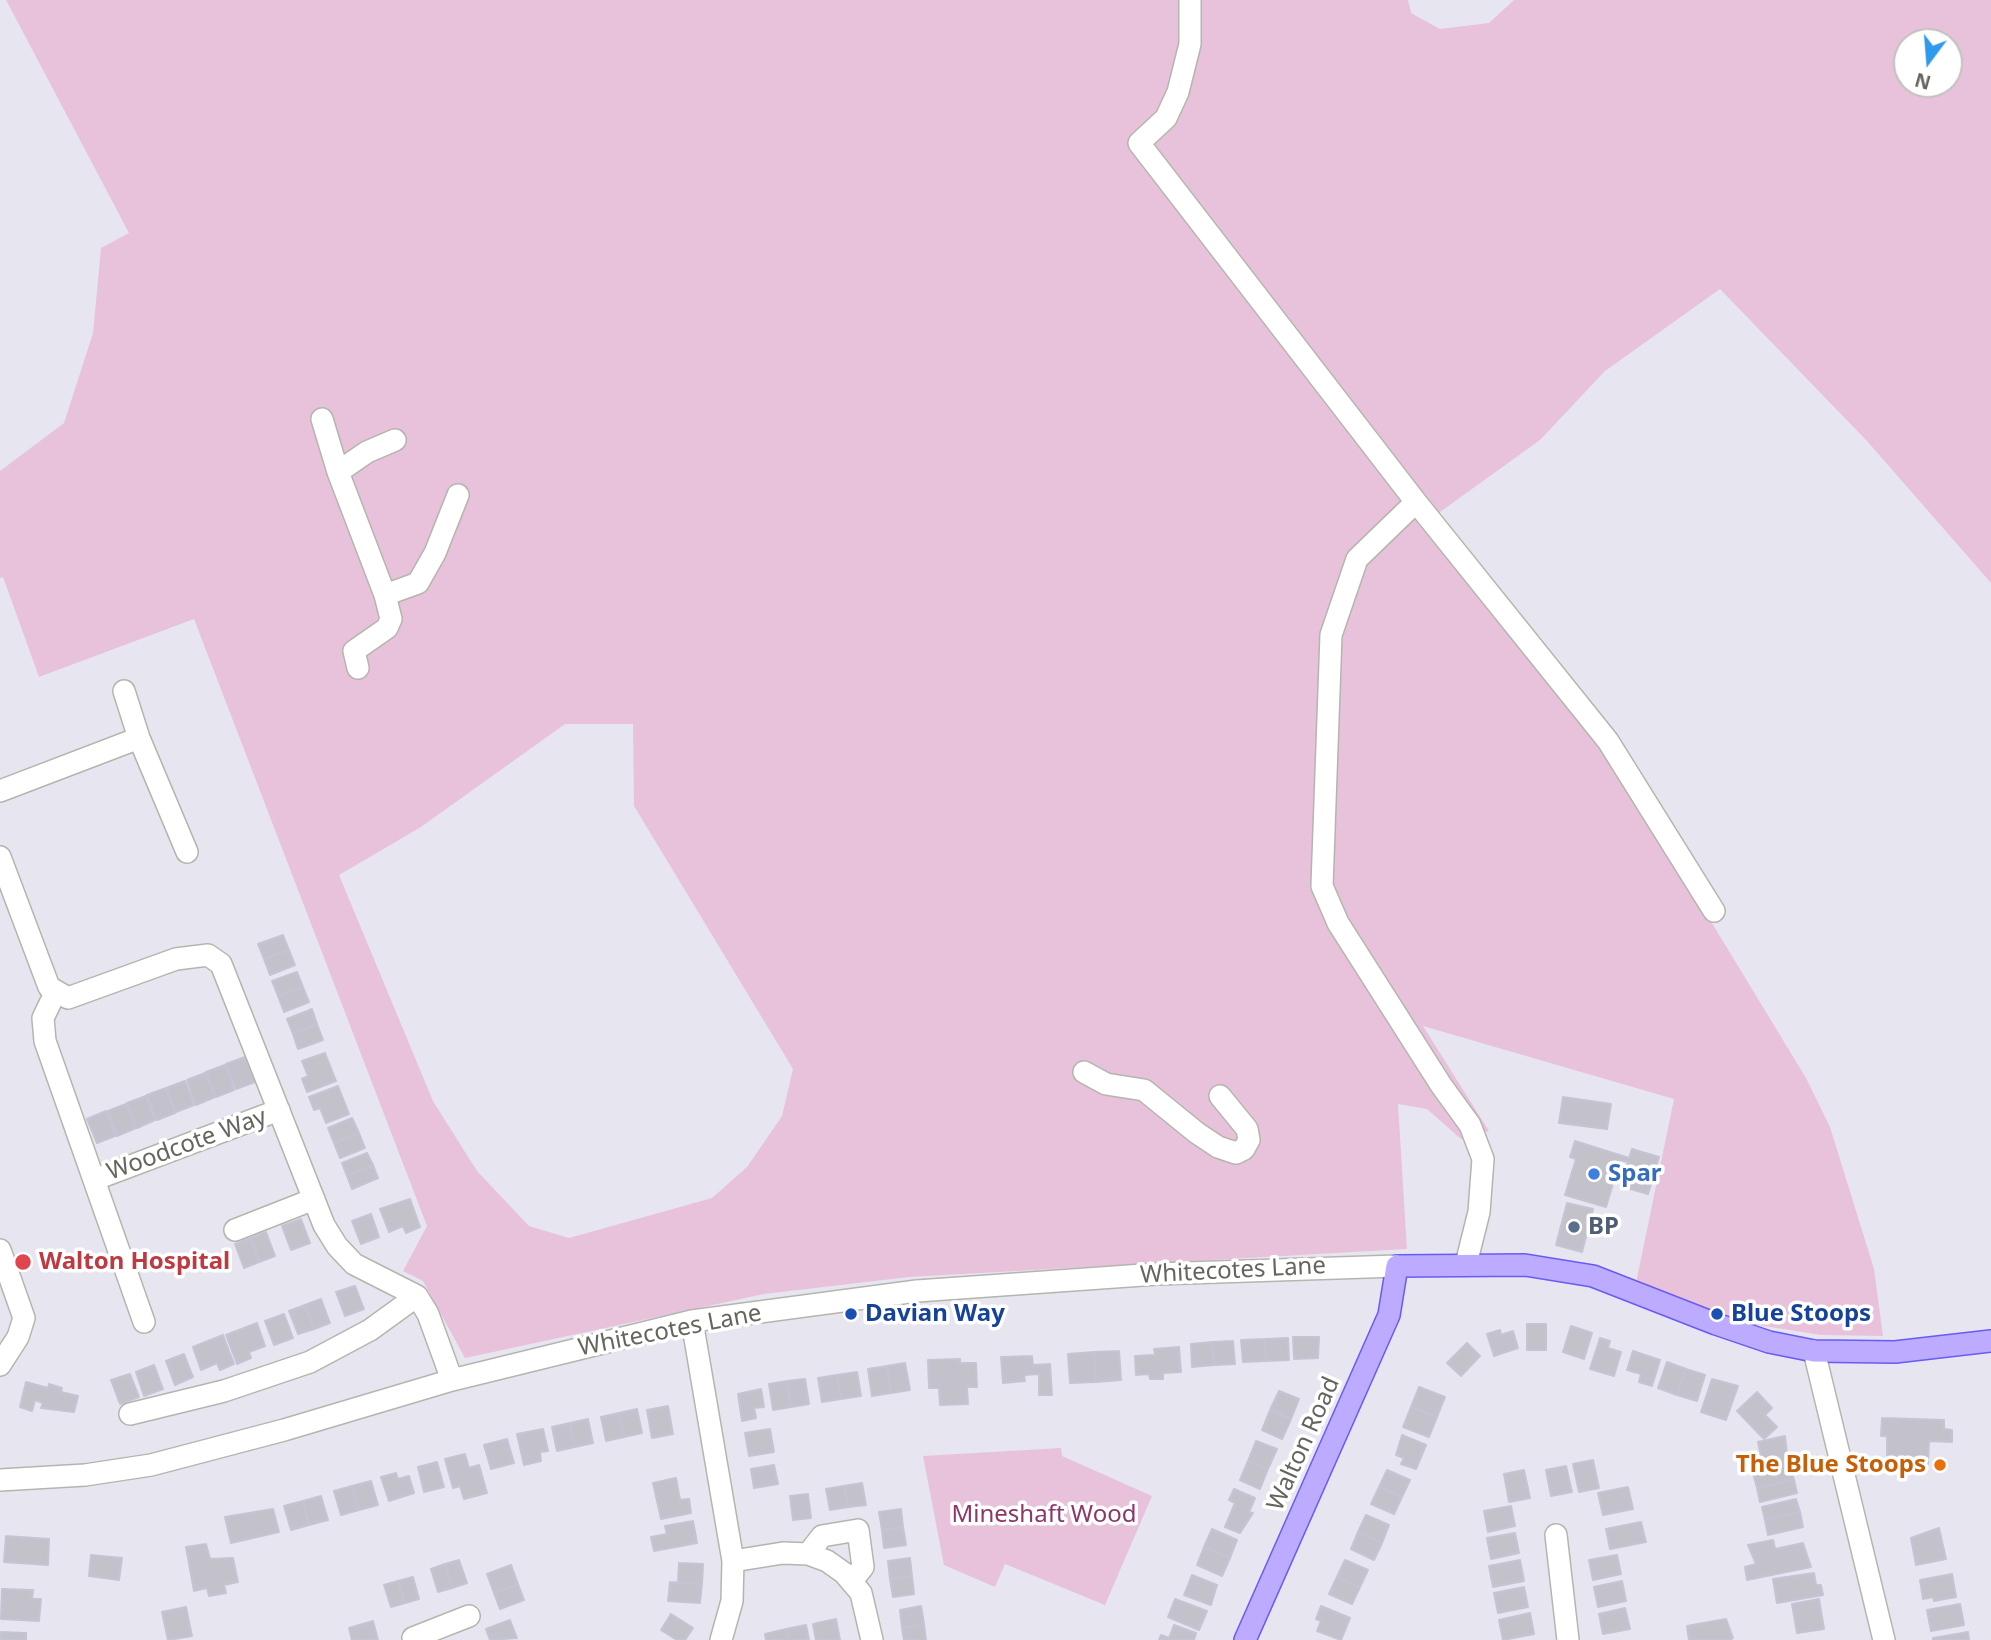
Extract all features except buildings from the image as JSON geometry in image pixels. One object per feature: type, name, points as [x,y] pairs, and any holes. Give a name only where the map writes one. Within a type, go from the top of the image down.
[{"type":"main road","points":[[1397,1266],[1525,1265],[1593,1276],[1769,1342],[1814,1351],[1895,1352],[1991,1341]]},
{"type":"main road","name":"Walton Road","points":[[1245,1640],[1389,1315],[1397,1266]]},
{"type":"street","points":[[1190,0],[1190,44],[1178,92],[1166,118],[1139,143],[1416,502],[1608,741],[1714,911]]},
{"type":"street","points":[[323,419],[338,472],[385,596],[391,619],[387,628],[354,651],[358,668]]},
{"type":"street","points":[[338,472],[367,452],[394,440]]},
{"type":"street","points":[[385,596],[418,583],[427,572],[458,495]]},
{"type":"street","points":[[1416,502],[1357,559],[1331,635],[1322,886],[1338,923],[1441,1085],[1470,1125],[1483,1159],[1479,1212],[1466,1264]]},
{"type":"street","points":[[124,691],[139,738],[187,852]]},
{"type":"street","points":[[0,791],[139,738]]},
{"type":"street","points":[[0,857],[49,987],[55,991]]},
{"type":"street","name":"Woodcote Way","points":[[145,1322],[45,1041],[43,1018],[55,991],[68,998],[176,959],[208,955],[221,964],[314,1199],[337,1246],[354,1264],[417,1296]]},
{"type":"street","points":[[1084,1072],[1106,1084],[1144,1090],[1208,1141],[1236,1153],[1244,1149],[1249,1140],[1247,1129],[1220,1096]]},
{"type":"street","name":"Woodcote Way","points":[[96,1179],[279,1111]]},
{"type":"street","points":[[234,1230],[314,1199]]},
{"type":"street","points":[[0,1250],[24,1318],[18,1337],[0,1365]]},
{"type":"street","name":"Whitecotes Lane","points":[[0,1480],[86,1475],[151,1465],[284,1430],[452,1380],[692,1321],[917,1291],[1250,1269],[1397,1266]]},
{"type":"street","points":[[130,1414],[224,1391],[310,1362],[370,1330],[417,1296],[428,1314],[452,1380]]},
{"type":"street","points":[[692,1321],[733,1561],[732,1601],[721,1640]]},
{"type":"street","points":[[1814,1351],[1884,1640]]},
{"type":"street","points":[[808,1554],[822,1536],[858,1530],[863,1567],[852,1581]]},
{"type":"street","points":[[1556,1535],[1568,1640]]},
{"type":"street","points":[[733,1561],[783,1553],[808,1554],[827,1561],[861,1592],[872,1640]]},
{"type":"street","points":[[413,1638],[443,1634],[469,1616]]},
{"type":"green space","points":[[6,0],[1408,0],[1411,13],[1440,29],[1489,23],[1514,0],[1991,0],[1991,583],[1867,441],[1720,289],[1605,371],[1540,440],[1440,512],[1418,524],[1466,576],[1602,742],[1806,1078],[1830,1127],[1874,1269],[1883,1336],[1821,1335],[1739,1322],[1636,1283],[1674,1099],[1423,1026],[1489,1131],[1461,1139],[1427,1109],[1398,1104],[1407,1249],[909,1277],[764,1294],[465,1358],[423,1281],[403,1271],[427,1226],[194,619],[39,677],[3,577],[0,578],[0,471],[64,423],[93,333],[101,248],[129,233]],"holes":[[[565,724],[633,724],[634,806],[793,1069],[782,1116],[747,1167],[712,1198],[569,1238],[529,1226],[477,1171],[433,1101],[339,875],[421,827]]]},
{"type":"green space","name":"Mineshaft Wood","points":[[1061,1448],[1062,1456],[1152,1496],[1105,1605],[1005,1564],[995,1587],[944,1565],[923,1456]]},
{"type":"place","name":"Spar","points":[[1594,1174]]},
{"type":"place","name":"BP","points":[[1574,1227]]},
{"type":"place","name":"Walton Hospital","points":[[23,1262]]},
{"type":"place","name":"Davian Way","points":[[851,1314]]},
{"type":"place","name":"Blue Stoops","points":[[1717,1314]]},
{"type":"place","name":"The Blue Stoops","points":[[1940,1465]]}]
